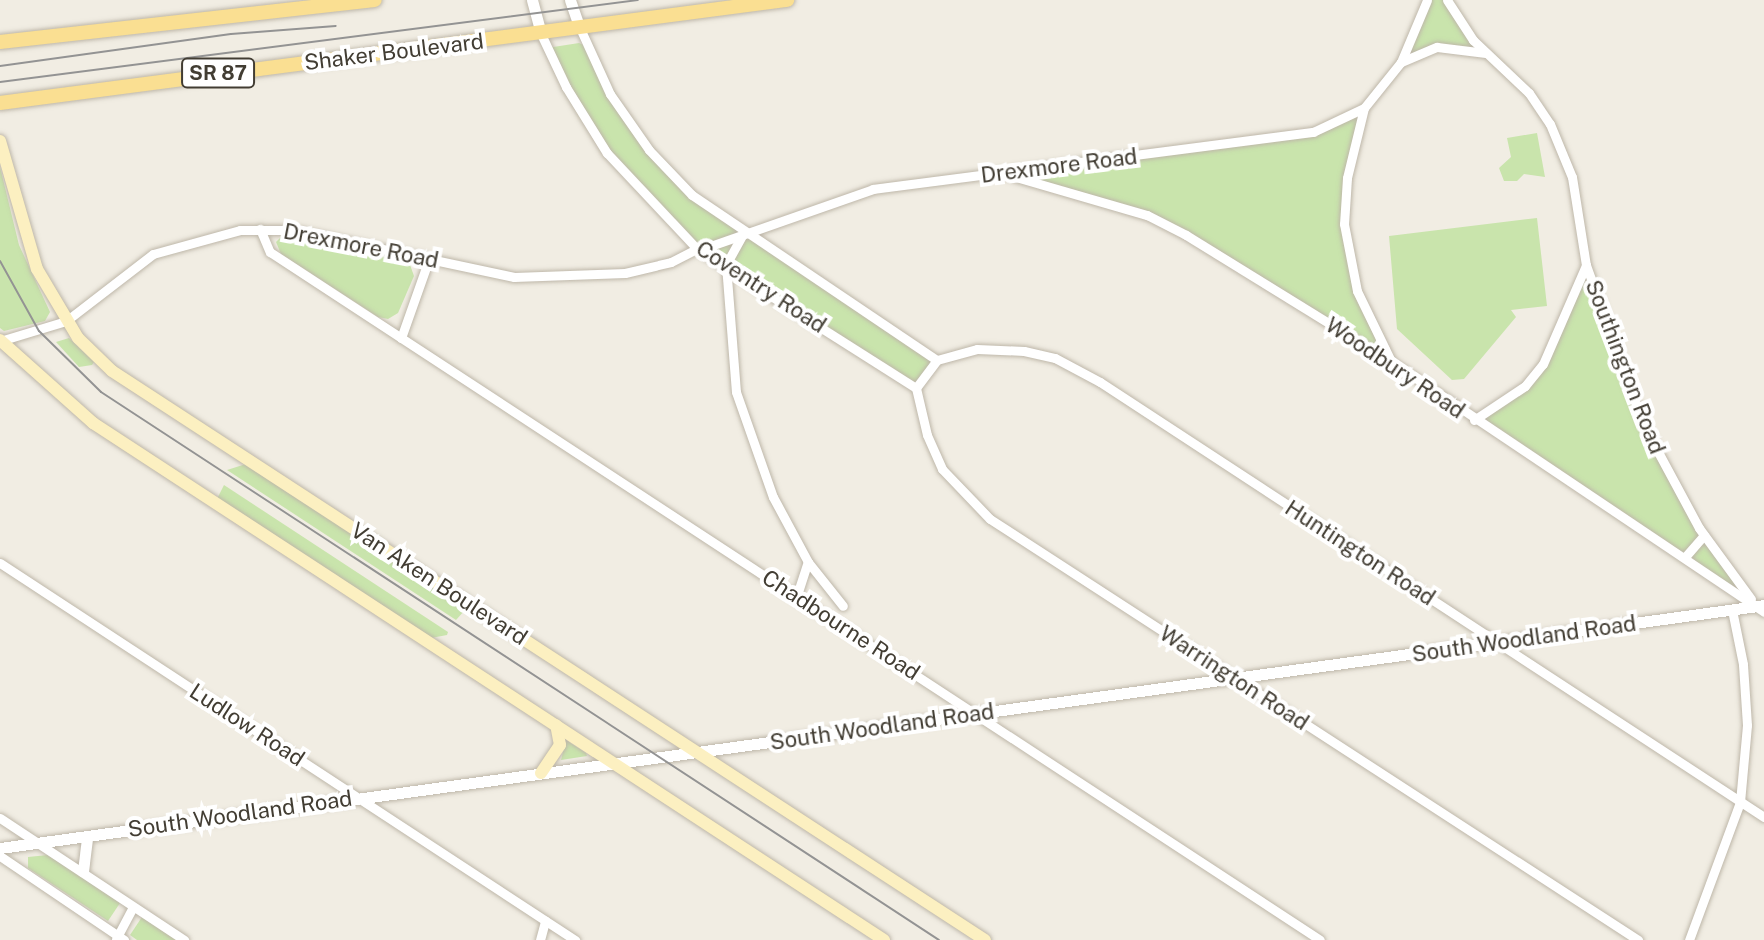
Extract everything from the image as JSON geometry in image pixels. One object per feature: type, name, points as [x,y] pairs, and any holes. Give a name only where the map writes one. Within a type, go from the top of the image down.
[{"type":"main road","points":[[0,42],[375,0]]},
{"type":"main road","name":"Shaker Boulevard","points":[[0,103],[787,0]]},
{"type":"main road","name":"Van Aken Boulevard","points":[[0,141],[23,233],[66,321],[98,359],[131,384],[985,940]]},
{"type":"main road","points":[[0,341],[93,423],[884,940]]},
{"type":"main road","points":[[541,773],[560,745],[556,725]]},
{"type":"street","name":"Coventry Road","points":[[532,0],[541,34],[566,87],[607,153],[698,249],[916,388]]},
{"type":"street","name":"Coventry Road","points":[[570,0],[610,94],[649,150],[692,195],[937,360]]},
{"type":"street","name":"Drexmore Road","points":[[0,341],[66,321],[153,254],[215,233],[293,230],[514,277],[557,278],[651,268],[744,232],[873,189],[1297,137],[1364,108],[1401,62],[1427,0]]},
{"type":"street","name":"Southington Road","points":[[1447,0],[1488,54],[1529,93],[1558,139],[1577,200],[1586,265],[1643,424],[1704,535],[1761,608]]},
{"type":"street","name":"Drexmore Road","points":[[1401,62],[1437,47],[1488,54]]},
{"type":"street","points":[[1364,108],[1347,178],[1344,224],[1357,291],[1392,362]]},
{"type":"street","name":"Woodbury Road","points":[[1002,173],[1147,215],[1392,362],[1474,420],[1761,608]]},
{"type":"street","name":"Chadbourne Road","points":[[260,229],[270,252],[1320,940]]},
{"type":"street","points":[[744,232],[726,265],[736,392],[758,460],[808,562],[843,606]]},
{"type":"street","points":[[401,338],[429,259]]},
{"type":"street","points":[[1474,420],[1525,386],[1543,364],[1586,265]]},
{"type":"street","name":"Huntington Road","points":[[937,360],[977,349],[1055,358],[1764,817]]},
{"type":"street","points":[[916,388],[937,360]]},
{"type":"street","name":"Warrington Road","points":[[916,388],[927,435],[942,469],[963,496],[1235,678],[1638,940]]},
{"type":"street","points":[[1685,557],[1704,535]]},
{"type":"street","points":[[797,595],[808,562]]},
{"type":"street","name":"Ludlow Road","points":[[0,563],[575,940]]},
{"type":"street","name":"South Woodland Road","points":[[0,848],[1761,608]]},
{"type":"street","points":[[1689,940],[1718,874],[1740,802],[1747,725],[1743,664],[1732,610]]},
{"type":"street","points":[[0,818],[184,940]]},
{"type":"street","points":[[83,871],[87,837]]},
{"type":"street","points":[[0,856],[119,938],[133,907]]},
{"type":"street","points":[[540,940],[545,921]]},
{"type":"green space","points":[[1427,0],[1447,0],[1488,54],[1448,46],[1401,62]]},
{"type":"green space","points":[[579,43],[588,47],[649,150],[692,195],[937,360],[916,388],[699,250],[607,153],[547,48]]},
{"type":"green space","points":[[1364,108],[1344,199],[1352,272],[1392,362],[1147,216],[1002,173],[1297,137]]},
{"type":"green space","points":[[1537,133],[1545,177],[1524,174],[1517,181],[1504,181],[1499,168],[1511,157],[1507,138]]},
{"type":"green space","points":[[0,167],[19,245],[50,312],[45,321],[4,331],[0,328]]},
{"type":"green space","points":[[1537,218],[1547,306],[1511,310],[1516,317],[1464,379],[1452,380],[1397,329],[1389,236]]},
{"type":"green space","points":[[282,236],[409,262],[414,276],[398,313],[388,319],[378,317],[281,254],[276,242]]},
{"type":"green space","points":[[1586,265],[1665,470],[1756,606],[1474,420],[1533,378]]},
{"type":"green space","points":[[69,338],[94,362],[92,365],[79,367],[56,342]]},
{"type":"green space","points":[[246,464],[465,610],[456,620],[227,470]]},
{"type":"green space","points":[[224,485],[448,632],[447,635],[431,638],[217,499]]},
{"type":"green space","points":[[566,740],[586,753],[587,756],[561,760]]},
{"type":"green space","points":[[48,855],[120,903],[108,921],[28,868],[28,857]]},
{"type":"green space","points":[[142,917],[178,940],[137,940],[130,935]]},
{"type":"tram line","points":[[0,82],[638,0]]},
{"type":"tram line","points":[[0,66],[231,34],[336,26]]},
{"type":"tram line","points":[[0,261],[39,331],[101,392],[939,940]]}]
